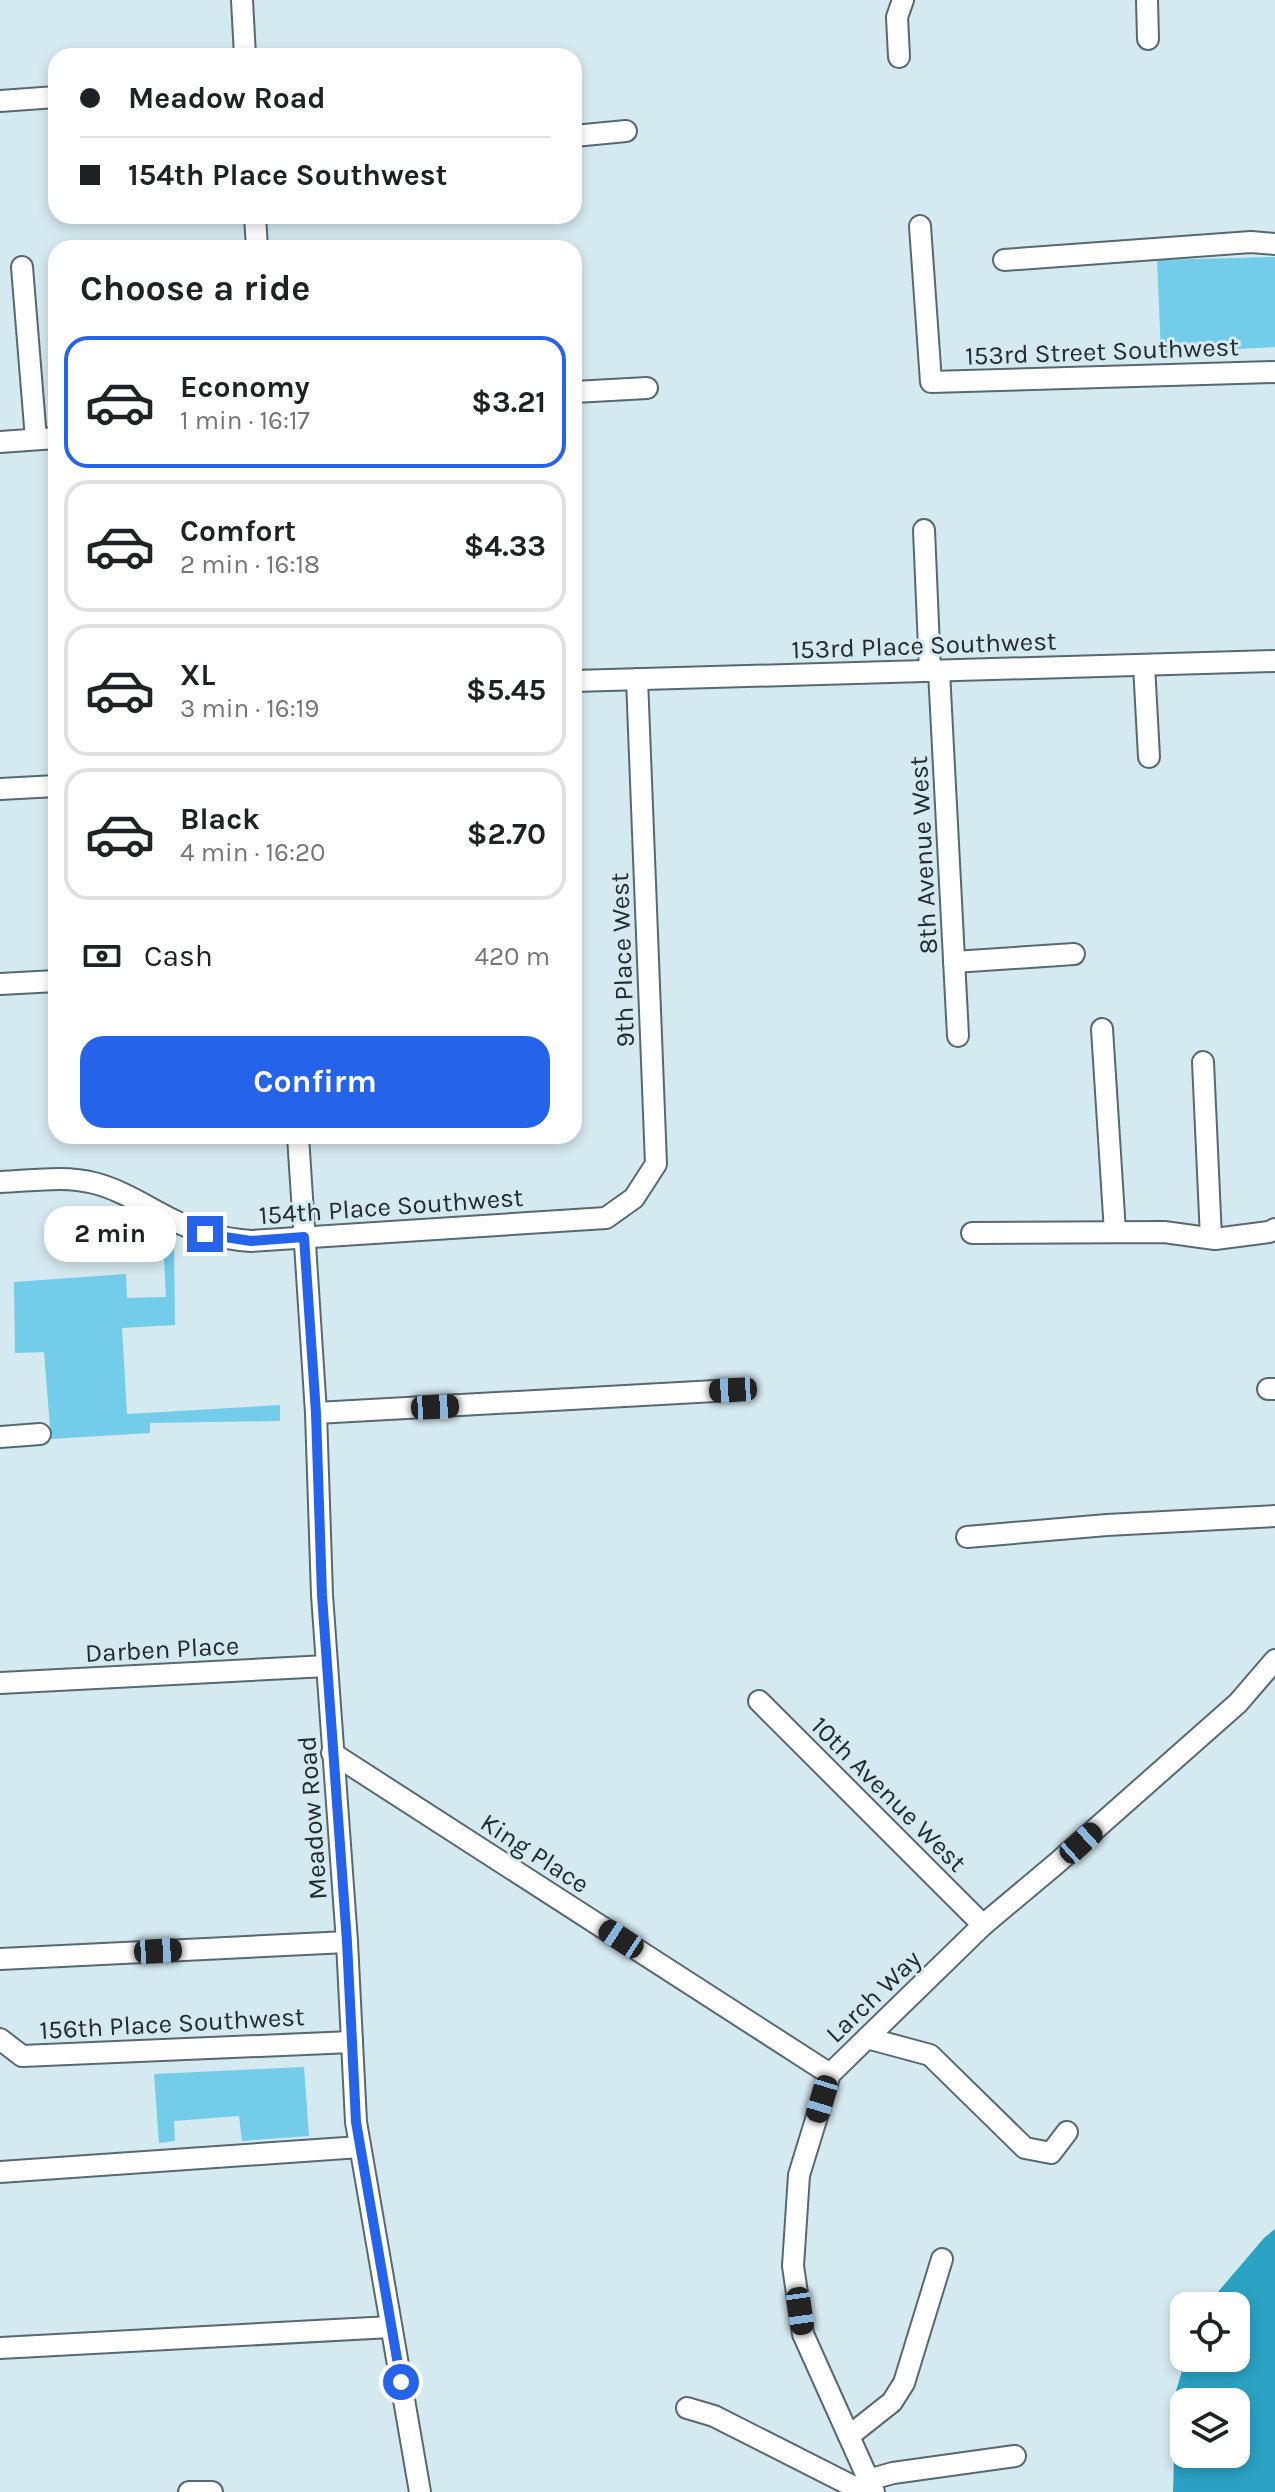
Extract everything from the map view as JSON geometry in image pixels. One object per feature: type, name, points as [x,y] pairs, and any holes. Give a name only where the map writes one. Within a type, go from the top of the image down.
[{"type":"street","points":[[242,0],[245,48]]},
{"type":"street","points":[[899,57],[897,17],[903,0]]},
{"type":"street","points":[[1147,0],[1148,39]]},
{"type":"street","points":[[0,101],[48,98]]},
{"type":"street","points":[[582,135],[626,131]]},
{"type":"street","name":"153rd Street Southwest","points":[[920,226],[931,382],[1275,372]]},
{"type":"street","points":[[1004,260],[1251,242],[1275,244]]},
{"type":"street","points":[[0,442],[46,439],[22,267]]},
{"type":"street","points":[[582,392],[647,388]]},
{"type":"street","name":"8th Avenue West","points":[[924,530],[958,1036]]},
{"type":"street","name":"153rd Place Southwest","points":[[582,681],[1275,661]]},
{"type":"street","points":[[1144,665],[1149,757]]},
{"type":"street","name":"9th Place West","points":[[606,1218],[634,1198],[656,1164],[637,679]]},
{"type":"street","points":[[0,789],[48,786]]},
{"type":"street","points":[[954,962],[1074,954]]},
{"type":"street","points":[[0,984],[48,981]]},
{"type":"street","points":[[1102,1029],[1115,1232]]},
{"type":"street","points":[[1203,1062],[1211,1238]]},
{"type":"street","name":"Meadow Road","points":[[298,1144],[356,2122],[420,2492]]},
{"type":"street","name":"154th Place Southwest","points":[[0,1182],[68,1179],[93,1183],[115,1190],[205,1234],[251,1241],[606,1218]]},
{"type":"street","points":[[972,1233],[1164,1232],[1211,1238],[1275,1229]]},
{"type":"street","points":[[316,1413],[733,1390]]},
{"type":"street","points":[[0,1437],[40,1434]]},
{"type":"street","points":[[967,1537],[1275,1516]]},
{"type":"street","name":"Larch Way","points":[[868,2488],[849,2436],[803,2334],[793,2266],[799,2175],[830,2074],[983,1925],[1238,1703],[1275,1660]]},
{"type":"street","name":"Darben Place","points":[[0,1683],[327,1666]]},
{"type":"street","name":"10th Avenue West","points":[[759,1701],[983,1925]]},
{"type":"street","name":"King Place","points":[[332,1753],[830,2074]]},
{"type":"street","points":[[0,1959],[347,1942]]},
{"type":"street","points":[[867,2038],[930,2055],[1025,2148],[1051,2153],[1067,2132]]},
{"type":"street","name":"156th Place Southwest","points":[[0,2039],[22,2056],[352,2042]]},
{"type":"street","points":[[0,2172],[360,2147]]},
{"type":"street","points":[[849,2436],[892,2402],[904,2383],[942,2259]]},
{"type":"street","points":[[0,2348],[391,2327]]},
{"type":"street","points":[[687,2408],[714,2416],[868,2488],[893,2473],[1015,2456]]},
{"type":"street","points":[[189,2492],[212,2492]]},
{"type":"shaded area","points":[[1275,257],[1275,347],[1161,353],[1157,260]]},
{"type":"shaded area","points":[[163,1240],[174,1245],[175,1325],[122,1328],[127,1414],[280,1405],[280,1421],[150,1423],[150,1433],[51,1439],[44,1352],[15,1353],[14,1282],[126,1274],[127,1298],[166,1297]]},
{"type":"shaded area","points":[[304,2067],[309,2136],[242,2141],[239,2116],[174,2121],[175,2141],[159,2143],[154,2074]]},
{"type":"shaded area","points":[[1275,2229],[1275,2492],[1173,2492],[1174,2468],[1250,2468],[1250,2388],[1177,2388],[1182,2372],[1250,2372],[1250,2292],[1218,2292]]},
{"type":"route","points":[[205,1234],[251,1241],[304,1237],[316,1413],[322,1595],[347,1942],[356,2122],[401,2382]]}]
